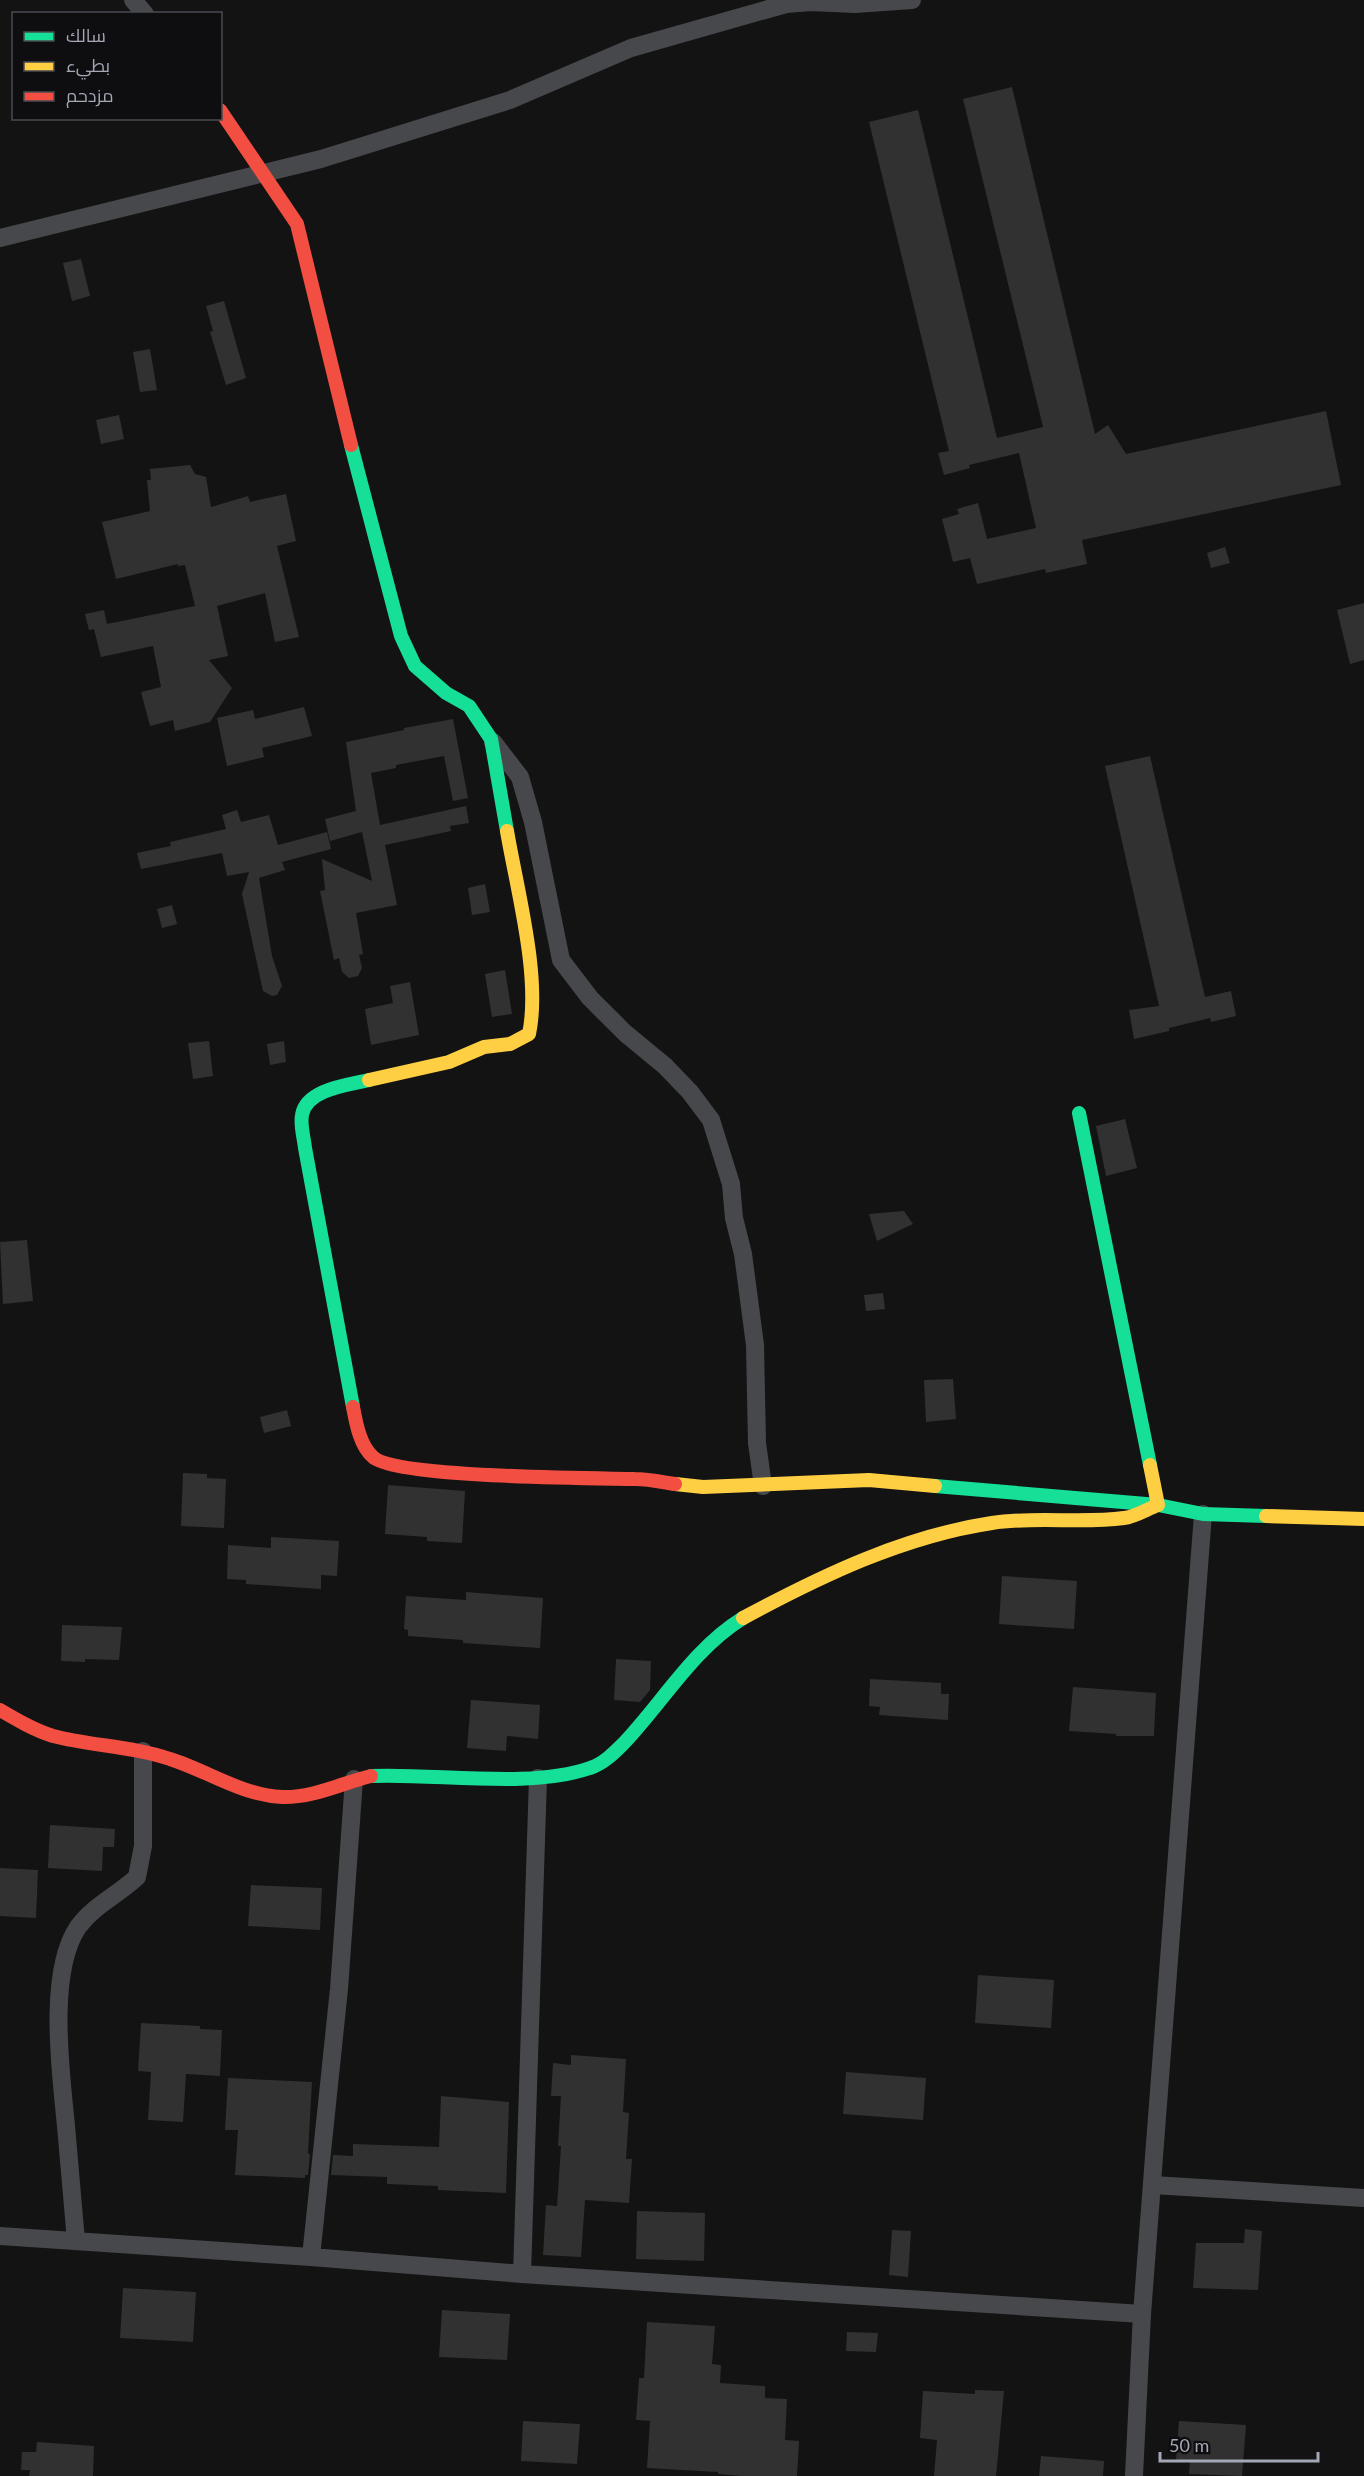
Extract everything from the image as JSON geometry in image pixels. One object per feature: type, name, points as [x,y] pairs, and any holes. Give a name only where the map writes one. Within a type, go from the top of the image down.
[{"type":"street","points":[[133,0],[142,12]]},
{"type":"street","points":[[0,238],[265,173],[478,111],[535,90],[631,48],[761,10],[786,4],[811,2],[855,4],[912,0]]},
{"type":"street","points":[[222,113],[265,173],[297,224],[362,490],[401,636],[415,666],[446,693],[470,706],[491,739],[520,777],[532,822],[561,960],[590,998],[625,1033],[665,1066],[690,1092],[711,1120],[731,1184],[734,1218],[744,1264],[755,1345],[757,1443],[763,1485]]},
{"type":"street","points":[[491,739],[531,970],[533,1015],[529,1034],[510,1044],[484,1047],[449,1062],[340,1087],[314,1097],[308,1102],[302,1115],[315,1205],[356,1421],[365,1448],[374,1459],[401,1467],[421,1469],[524,1477],[638,1479],[703,1487],[869,1480],[1158,1505],[1203,1514],[1364,1519]]},
{"type":"street","points":[[1079,1113],[1158,1505]]},
{"type":"street","points":[[0,1710],[35,1730],[58,1737],[143,1751],[171,1759],[240,1790],[265,1796],[303,1796],[336,1788],[354,1779],[392,1776],[538,1778],[576,1773],[607,1759],[624,1743],[681,1674],[725,1631],[765,1605],[857,1562],[947,1530],[972,1525],[996,1522],[1126,1518],[1158,1505]]},
{"type":"street","points":[[1134,2476],[1142,2314],[1203,1514]]},
{"type":"street","points":[[76,2241],[61,2063],[59,2022],[61,1986],[66,1953],[77,1929],[91,1911],[137,1877],[143,1846],[143,1751]]},
{"type":"street","points":[[522,2274],[538,1778]]},
{"type":"street","points":[[311,2257],[337,2012],[354,1779]]},
{"type":"street","points":[[1153,2185],[1364,2198]]},
{"type":"street","points":[[0,2236],[522,2274],[1142,2314]]},
{"type":"building","points":[[1012,87],[1095,434],[1108,425],[1126,454],[1326,411],[1341,485],[1082,540],[1087,564],[1046,573],[1045,569],[977,584],[970,558],[953,562],[942,519],[959,514],[957,509],[978,503],[987,539],[1036,528],[1019,453],[969,465],[970,468],[944,475],[938,453],[949,451],[869,122],[918,110],[997,438],[1043,427],[963,99]]},
{"type":"building","points":[[81,259],[90,296],[72,301],[63,263]]},
{"type":"building","points":[[224,301],[246,378],[226,385],[210,332],[213,331],[206,306]]},
{"type":"building","points":[[150,349],[157,390],[140,392],[133,352]]},
{"type":"building","points":[[119,415],[124,439],[101,444],[96,420]]},
{"type":"building","points":[[190,465],[195,474],[206,477],[211,507],[248,496],[250,502],[286,494],[296,541],[277,546],[299,637],[275,642],[265,593],[217,606],[228,656],[209,660],[232,688],[210,722],[175,731],[173,720],[150,726],[141,692],[161,687],[153,646],[101,657],[94,629],[89,630],[85,614],[104,610],[107,624],[195,606],[185,565],[178,566],[178,564],[116,579],[102,522],[150,511],[147,480],[151,480],[150,469]]},
{"type":"building","points":[[1225,547],[1230,563],[1211,568],[1207,553]]},
{"type":"building","points":[[1364,603],[1364,660],[1350,664],[1337,610]]},
{"type":"building","points":[[304,707],[312,736],[262,748],[264,757],[227,766],[217,718],[253,710],[255,719]]},
{"type":"building","points":[[453,719],[468,798],[453,801],[444,756],[396,765],[396,768],[371,773],[380,825],[466,806],[469,823],[450,826],[451,831],[385,845],[397,905],[356,913],[363,954],[359,955],[362,968],[358,976],[349,978],[342,972],[339,958],[334,960],[320,891],[325,890],[322,859],[372,881],[362,832],[330,841],[325,819],[356,811],[346,742]]},
{"type":"building","points":[[1150,756],[1205,997],[1231,991],[1236,1016],[1211,1022],[1210,1018],[1134,1039],[1129,1010],[1159,1006],[1105,766]]},
{"type":"building","points":[[237,810],[241,822],[269,815],[278,845],[327,832],[331,849],[282,862],[285,870],[259,878],[272,956],[282,986],[277,995],[272,996],[263,991],[242,894],[249,872],[227,876],[222,853],[141,869],[137,853],[171,846],[170,842],[226,829],[222,815]]},
{"type":"building","points":[[485,884],[490,912],[472,915],[468,888]]},
{"type":"building","points":[[172,905],[177,924],[162,928],[157,909]]},
{"type":"building","points":[[505,970],[512,1014],[492,1017],[485,974]]},
{"type":"building","points":[[410,982],[419,1035],[371,1045],[365,1009],[393,1003],[390,986]]},
{"type":"building","points":[[209,1041],[213,1076],[193,1079],[188,1043]]},
{"type":"building","points":[[284,1041],[286,1062],[270,1065],[267,1044]]},
{"type":"building","points":[[1125,1119],[1137,1168],[1106,1176],[1096,1126]]},
{"type":"building","points":[[904,1211],[913,1224],[877,1241],[869,1214]]},
{"type":"building","points":[[27,1240],[33,1301],[3,1304],[0,1242]]},
{"type":"building","points":[[883,1293],[885,1309],[866,1311],[864,1295]]},
{"type":"building","points":[[953,1379],[956,1419],[926,1422],[924,1380]]},
{"type":"building","points":[[287,1410],[291,1426],[264,1433],[260,1417]]},
{"type":"building","points":[[183,1473],[207,1474],[207,1478],[226,1479],[224,1528],[181,1526]]},
{"type":"building","points":[[388,1485],[465,1491],[462,1543],[427,1541],[427,1537],[385,1534]]},
{"type":"building","points":[[271,1537],[339,1541],[337,1576],[321,1575],[321,1589],[246,1584],[246,1580],[227,1579],[228,1545],[271,1548]]},
{"type":"building","points":[[1002,1576],[1077,1581],[1074,1629],[999,1624]]},
{"type":"building","points":[[466,1592],[543,1598],[540,1648],[463,1643],[463,1640],[408,1636],[408,1630],[404,1629],[406,1596],[466,1600]]},
{"type":"building","points":[[62,1625],[122,1627],[119,1660],[61,1661]]},
{"type":"building","points":[[616,1659],[651,1661],[650,1690],[640,1702],[614,1700]]},
{"type":"building","points":[[870,1679],[941,1683],[941,1694],[949,1694],[948,1720],[879,1715],[880,1707],[869,1706]]},
{"type":"building","points":[[1073,1687],[1156,1693],[1154,1736],[1116,1736],[1116,1734],[1069,1731]]},
{"type":"building","points":[[471,1700],[540,1705],[538,1739],[507,1736],[506,1751],[467,1748]]},
{"type":"building","points":[[50,1825],[115,1829],[114,1847],[103,1847],[102,1871],[48,1868]]},
{"type":"building","points":[[0,1868],[38,1870],[36,1918],[0,1916]]},
{"type":"building","points":[[251,1885],[322,1888],[320,1930],[248,1926]]},
{"type":"building","points":[[978,1975],[1054,1980],[1051,2028],[975,2023]]},
{"type":"building","points":[[141,2023],[200,2026],[200,2029],[222,2030],[220,2076],[186,2074],[183,2122],[148,2120],[151,2072],[138,2071]]},
{"type":"building","points":[[571,2055],[626,2059],[623,2112],[629,2113],[626,2159],[632,2159],[629,2203],[585,2200],[581,2257],[543,2255],[546,2205],[557,2206],[561,2146],[558,2146],[561,2096],[551,2096],[553,2063],[571,2065]]},
{"type":"building","points":[[846,2072],[926,2078],[923,2120],[843,2114]]},
{"type":"building","points":[[228,2078],[312,2082],[308,2154],[310,2154],[308,2175],[305,2175],[305,2178],[235,2175],[238,2130],[225,2130]]},
{"type":"building","points":[[441,2096],[509,2102],[506,2193],[438,2190],[438,2186],[387,2184],[387,2177],[331,2175],[333,2155],[353,2156],[353,2144],[439,2147]]},
{"type":"building","points":[[637,2211],[705,2213],[704,2261],[636,2259]]},
{"type":"building","points":[[1245,2229],[1262,2231],[1258,2290],[1193,2288],[1196,2243],[1244,2243]]},
{"type":"building","points":[[892,2230],[911,2231],[908,2277],[889,2275]]},
{"type":"building","points":[[123,2288],[196,2292],[193,2342],[120,2338]]},
{"type":"building","points":[[442,2310],[510,2314],[507,2360],[439,2357]]},
{"type":"building","points":[[647,2322],[715,2326],[712,2364],[721,2365],[720,2383],[765,2386],[765,2398],[787,2399],[785,2440],[799,2441],[797,2476],[742,2476],[718,2474],[718,2472],[647,2468],[650,2421],[636,2420],[639,2378],[644,2378]]},
{"type":"building","points":[[847,2332],[878,2333],[876,2352],[846,2351]]},
{"type":"building","points":[[975,2390],[1004,2391],[996,2476],[934,2476],[937,2440],[920,2438],[923,2391],[975,2394]]},
{"type":"building","points":[[523,2421],[580,2424],[577,2464],[521,2461]]},
{"type":"building","points":[[1179,2421],[1246,2425],[1242,2476],[1189,2474],[1190,2460],[1176,2460]]},
{"type":"building","points":[[37,2442],[94,2446],[93,2476],[29,2476],[30,2470],[21,2470],[22,2452],[36,2452]]},
{"type":"building","points":[[1041,2456],[1104,2461],[1103,2476],[1039,2476]]},
{"type":"traffic: fast","points":[[351,445],[401,636],[415,666],[446,693],[469,706],[491,739],[507,831]]},
{"type":"traffic: fast","points":[[353,1407],[305,1148],[302,1115],[305,1106],[320,1094],[340,1086],[369,1080]]},
{"type":"traffic: fast","points":[[1079,1113],[1150,1465]]},
{"type":"traffic: fast","points":[[935,1486],[1158,1505],[1203,1514],[1266,1516]]},
{"type":"traffic: fast","points":[[371,1776],[539,1778],[595,1766],[608,1758],[638,1728],[694,1660],[725,1631],[743,1618]]},
{"type":"traffic: slow","points":[[369,1080],[449,1062],[484,1047],[510,1044],[529,1034],[532,1011],[530,960],[507,831]]},
{"type":"traffic: slow","points":[[743,1618],[833,1573],[927,1537],[1009,1521],[1108,1520],[1137,1515],[1158,1505],[1150,1465]]},
{"type":"traffic: slow","points":[[675,1484],[703,1487],[869,1480],[935,1486]]},
{"type":"traffic: slow","points":[[1266,1516],[1364,1519]]},
{"type":"traffic: jam","points":[[222,113],[297,224],[351,445]]},
{"type":"traffic: jam","points":[[353,1407],[359,1434],[365,1447],[373,1457],[389,1464],[417,1469],[497,1476],[640,1479],[675,1484]]},
{"type":"traffic: jam","points":[[0,1710],[32,1728],[53,1736],[156,1755],[239,1787],[267,1795],[282,1797],[305,1795],[371,1776]]}]
